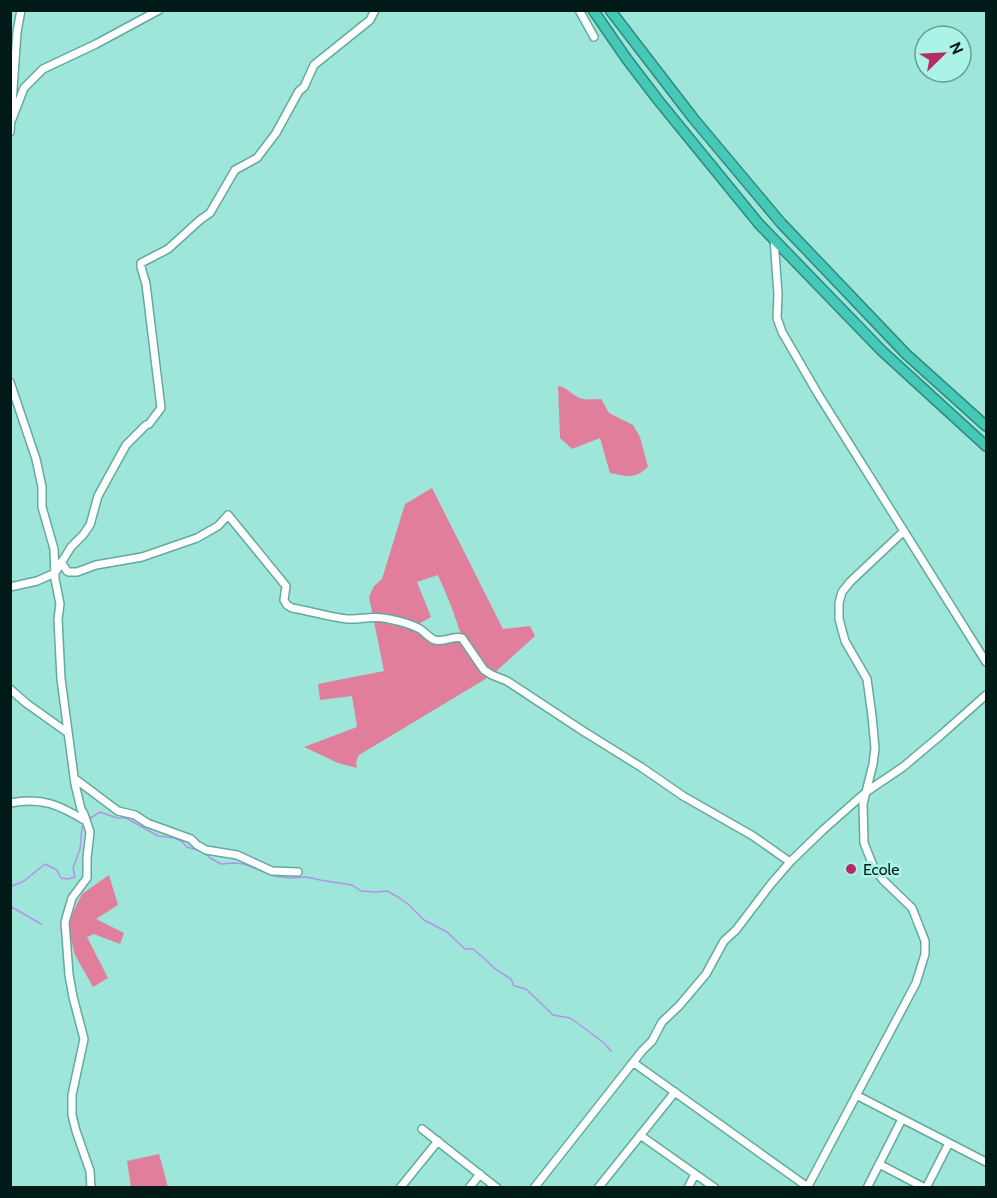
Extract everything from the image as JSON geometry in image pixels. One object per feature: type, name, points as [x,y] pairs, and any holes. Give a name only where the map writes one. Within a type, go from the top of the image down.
[{"type":"highway","points":[[592,10],[658,100],[759,224],[882,351],[987,446]]},
{"type":"highway","points":[[610,10],[693,118],[782,223],[906,354],[987,426]]},
{"type":"street","points":[[10,132],[17,32],[21,10]]},
{"type":"street","points":[[12,119],[24,88],[43,69],[159,10]]},
{"type":"street","points":[[10,587],[37,581],[55,573],[71,547],[90,525],[99,496],[126,445],[149,424],[161,408],[146,284],[141,263],[168,249],[210,213],[235,170],[257,158],[276,133],[299,91],[304,87],[314,65],[370,20],[375,10]]},
{"type":"street","points":[[579,10],[594,37]]},
{"type":"street","points":[[774,239],[778,294],[777,318],[782,332],[815,390],[987,662]]},
{"type":"street","points":[[10,382],[36,459],[42,487],[42,507],[54,549],[60,604],[58,619],[61,679],[74,778],[81,809],[90,832],[87,878],[72,898],[65,922],[71,986],[84,1039],[72,1095],[72,1115],[90,1171],[91,1188]]},
{"type":"street","points":[[61,562],[67,571],[77,572],[96,565],[142,557],[197,538],[218,526],[228,515],[286,586],[284,600],[287,605],[344,619],[374,616],[390,619],[414,627],[438,641],[457,636],[462,638],[484,670],[507,681],[683,796],[753,836],[790,862]]},
{"type":"street","points":[[634,1063],[808,1187],[879,1056],[916,983],[925,954],[925,941],[912,908],[874,868],[864,843],[863,804],[875,748],[869,687],[867,679],[845,640],[839,619],[839,603],[842,592],[850,582],[904,531]]},
{"type":"street","points":[[10,689],[68,733]]},
{"type":"street","points":[[534,1188],[652,1041],[662,1022],[680,1006],[706,974],[724,941],[736,930],[790,862],[866,792],[903,767],[987,695]]},
{"type":"street","points":[[74,778],[118,811],[135,815],[147,823],[191,839],[196,845],[206,850],[237,855],[272,871],[298,872]]},
{"type":"street","points":[[10,803],[22,801],[50,803],[86,821]]},
{"type":"street","points":[[598,1188],[675,1092]]},
{"type":"street","points":[[856,1095],[987,1162]]},
{"type":"street","points":[[867,1188],[902,1119]]},
{"type":"street","points":[[422,1129],[497,1188]]},
{"type":"street","points":[[640,1135],[715,1188]]},
{"type":"street","points":[[400,1188],[438,1141]]},
{"type":"street","points":[[879,1164],[925,1188],[949,1143]]},
{"type":"street","points":[[469,1188],[480,1174]]},
{"type":"street","points":[[688,1188],[695,1174]]},
{"type":"shaded area","points":[[558,386],[582,399],[601,399],[609,413],[633,425],[640,437],[648,467],[634,475],[610,473],[600,438],[572,449],[560,438]]},
{"type":"shaded area","points":[[432,488],[503,629],[530,626],[535,636],[492,675],[359,755],[356,762],[357,768],[338,763],[304,747],[357,727],[352,696],[320,700],[318,684],[384,671],[369,597],[374,586],[382,579],[405,504]],"holes":[[[438,575],[462,638],[433,640],[415,626],[431,617],[417,582]]]},
{"type":"shaded area","points":[[109,875],[118,905],[96,919],[124,933],[120,944],[94,934],[87,937],[108,978],[93,987],[75,955],[67,924],[82,894]]},
{"type":"shaded area","points":[[159,1154],[168,1187],[131,1187],[127,1161]]},
{"type":"waterway","points":[[89,819],[100,812],[117,818],[126,818],[158,836],[175,838],[187,847],[201,851]]},
{"type":"waterway","points":[[10,887],[24,881],[45,864],[57,870],[61,878],[75,877],[73,868],[80,849],[84,825]]},
{"type":"waterway","points":[[205,853],[221,864],[244,864],[274,876],[307,877],[352,885],[361,891],[387,891],[409,905],[424,920],[447,932],[465,949],[473,949],[494,968],[511,979],[514,986],[526,989],[553,1015],[570,1018],[604,1043],[611,1051]]},
{"type":"waterway","points":[[10,906],[41,924]]},
{"type":"place","name":"Ecole","points":[[851,869]]}]
